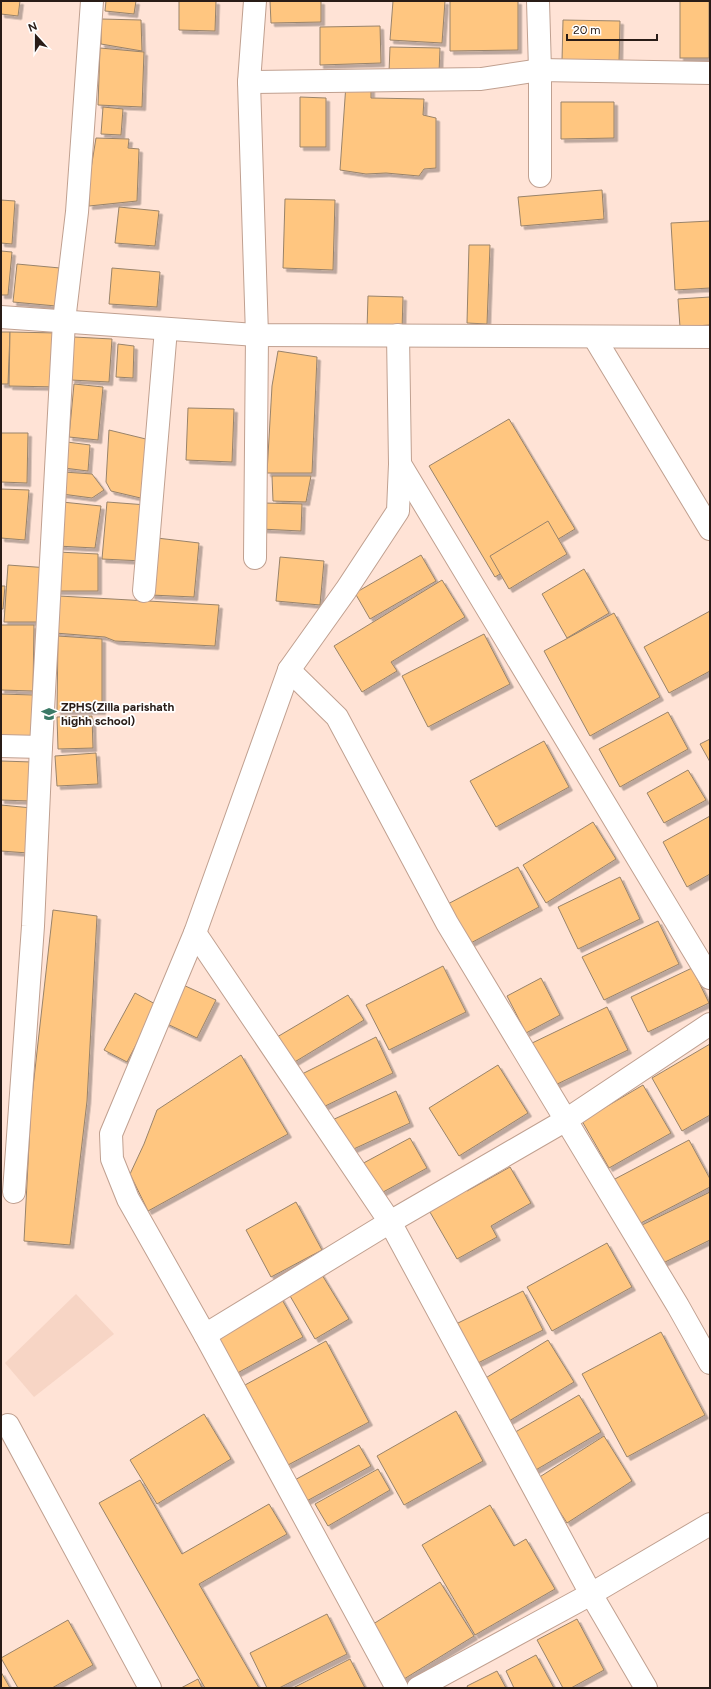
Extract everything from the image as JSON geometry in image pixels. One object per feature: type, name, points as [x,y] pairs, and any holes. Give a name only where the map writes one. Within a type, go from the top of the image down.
[{"type":"street","points":[[14,1192],[33,926],[41,746],[64,321],[77,212],[92,1]]},
{"type":"street","points":[[255,1],[249,82],[257,335],[256,558]]},
{"type":"street","points":[[538,1],[540,70],[540,176]]},
{"type":"street","points":[[249,82],[481,79],[540,70],[710,73]]},
{"type":"street","points":[[1,317],[257,335],[710,337]]},
{"type":"street","points":[[144,591],[166,329]]},
{"type":"street","points":[[397,1688],[205,1335],[128,1199],[112,1159],[110,1146],[111,1134],[195,933],[289,670],[346,590],[398,511],[400,464],[398,336]]},
{"type":"street","points":[[594,337],[710,529]]},
{"type":"street","points":[[400,464],[710,978]]},
{"type":"street","points":[[289,670],[337,718],[447,923],[678,1306],[710,1363]]},
{"type":"street","points":[[1,746],[41,746]]},
{"type":"street","points":[[195,933],[390,1222],[591,1594],[646,1688]]},
{"type":"street","points":[[205,1335],[390,1222],[566,1120],[710,1024]]},
{"type":"street","points":[[8,1425],[150,1688]]},
{"type":"street","points":[[418,1688],[591,1594],[710,1524]]},
{"type":"shaded area","points":[[76,1294],[114,1334],[34,1397],[5,1363]]},
{"type":"building","points":[[1,1],[20,1],[18,16],[1,14]]},
{"type":"building","points":[[106,1],[136,1],[134,14],[105,11]]},
{"type":"building","points":[[179,1],[216,1],[215,31],[179,30]]},
{"type":"building","points":[[270,1],[321,1],[321,22],[271,23]]},
{"type":"building","points":[[393,1],[445,1],[442,43],[390,40]]},
{"type":"building","points":[[450,1],[518,1],[518,50],[450,51]]},
{"type":"building","points":[[680,1],[709,1],[709,58],[680,58]]},
{"type":"building","points":[[101,19],[141,20],[142,51],[101,44]]},
{"type":"building","points":[[563,20],[620,21],[619,62],[562,61]]},
{"type":"building","points":[[380,26],[381,63],[320,65],[320,27]]},
{"type":"building","points":[[390,47],[440,48],[439,73],[389,72]]},
{"type":"building","points":[[100,48],[144,52],[142,107],[98,105]]},
{"type":"building","points":[[346,84],[371,84],[371,98],[424,99],[423,115],[436,118],[436,168],[424,169],[419,176],[386,173],[366,174],[340,170]]},
{"type":"building","points":[[300,97],[326,98],[326,147],[300,147]]},
{"type":"building","points":[[561,102],[614,102],[614,138],[561,139]]},
{"type":"building","points":[[103,107],[123,109],[121,135],[101,134]]},
{"type":"building","points":[[96,138],[129,139],[128,148],[139,149],[137,201],[89,206],[89,181]]},
{"type":"building","points":[[602,190],[604,219],[521,226],[518,197]]},
{"type":"building","points":[[285,199],[335,200],[333,270],[283,268]]},
{"type":"building","points":[[1,200],[15,201],[12,244],[1,243]]},
{"type":"building","points":[[119,207],[159,211],[155,246],[115,243]]},
{"type":"building","points":[[710,221],[710,288],[675,290],[671,223]]},
{"type":"building","points":[[469,245],[490,245],[487,324],[467,323]]},
{"type":"building","points":[[1,251],[12,252],[8,295],[1,295]]},
{"type":"building","points":[[17,264],[60,268],[56,306],[13,302]]},
{"type":"building","points":[[112,268],[160,272],[157,307],[109,304]]},
{"type":"building","points":[[368,296],[403,297],[402,331],[367,330]]},
{"type":"building","points":[[710,297],[710,325],[680,327],[678,299]]},
{"type":"building","points":[[1,332],[10,332],[8,384],[1,384]]},
{"type":"building","points":[[10,332],[59,333],[58,387],[9,386]]},
{"type":"building","points":[[74,337],[112,339],[109,382],[71,380]]},
{"type":"building","points":[[118,344],[134,346],[133,378],[116,377]]},
{"type":"building","points":[[278,351],[317,357],[312,473],[267,473],[272,386]]},
{"type":"building","points":[[74,384],[103,387],[98,440],[69,437]]},
{"type":"building","points":[[188,408],[234,409],[232,462],[186,460]]},
{"type":"building","points":[[509,419],[575,529],[495,577],[429,466]]},
{"type":"building","points":[[109,430],[154,441],[149,500],[111,491],[106,482]]},
{"type":"building","points":[[1,433],[28,433],[27,483],[1,482]]},
{"type":"building","points":[[67,442],[90,445],[88,471],[64,468]]},
{"type":"building","points":[[64,472],[92,474],[104,490],[92,498],[62,494]]},
{"type":"building","points":[[272,476],[311,476],[306,502],[273,501]]},
{"type":"building","points":[[1,489],[29,490],[25,540],[1,538]]},
{"type":"building","points":[[62,502],[101,506],[95,548],[57,546]]},
{"type":"building","points":[[107,502],[147,505],[143,561],[102,559]]},
{"type":"building","points":[[264,503],[302,504],[301,531],[261,529]]},
{"type":"building","points":[[548,521],[567,554],[509,589],[490,556]]},
{"type":"building","points":[[157,538],[199,543],[194,597],[151,595]]},
{"type":"building","points":[[58,552],[98,554],[98,591],[57,591]]},
{"type":"building","points":[[421,555],[436,581],[370,619],[355,593]]},
{"type":"building","points":[[280,557],[324,561],[320,605],[276,601]]},
{"type":"building","points":[[8,565],[49,568],[46,622],[4,622]]},
{"type":"building","points":[[584,569],[609,613],[567,638],[542,594]]},
{"type":"building","points":[[442,580],[465,617],[391,662],[397,671],[362,692],[334,646]]},
{"type":"building","points":[[1,586],[5,586],[3,609],[1,609]]},
{"type":"building","points":[[59,596],[219,605],[215,646],[115,641],[105,637],[55,633]]},
{"type":"building","points":[[710,611],[710,671],[669,693],[644,647]]},
{"type":"building","points":[[614,613],[660,697],[590,736],[544,651]]},
{"type":"building","points":[[1,625],[34,625],[33,691],[1,690]]},
{"type":"building","points":[[484,634],[510,684],[428,727],[402,676]]},
{"type":"building","points":[[58,636],[102,639],[102,711],[57,711]]},
{"type":"building","points":[[1,694],[33,695],[31,741],[1,739]]},
{"type":"building","points":[[668,712],[688,749],[620,787],[599,749]]},
{"type":"building","points":[[92,716],[93,748],[58,749],[57,717]]},
{"type":"building","points":[[710,739],[710,762],[700,744]]},
{"type":"building","points":[[544,741],[569,787],[496,827],[470,781]]},
{"type":"building","points":[[96,753],[98,784],[57,786],[55,756]]},
{"type":"building","points":[[1,761],[32,762],[30,801],[1,800]]},
{"type":"building","points":[[688,770],[706,800],[664,823],[647,793]]},
{"type":"building","points":[[1,805],[32,808],[28,853],[1,851]]},
{"type":"building","points":[[710,816],[710,874],[687,887],[663,842]]},
{"type":"building","points":[[593,822],[616,859],[546,903],[523,865]]},
{"type":"building","points":[[518,867],[539,907],[465,946],[444,906]]},
{"type":"building","points":[[620,877],[640,919],[578,949],[558,907]]},
{"type":"building","points":[[53,910],[97,916],[87,1101],[70,1245],[24,1241],[31,1105]]},
{"type":"building","points":[[658,921],[679,964],[604,1000],[582,957]]},
{"type":"building","points":[[443,966],[466,1012],[389,1050],[366,1005]]},
{"type":"building","points":[[692,968],[709,1003],[648,1032],[631,997]]},
{"type":"building","points":[[541,978],[560,1015],[526,1033],[507,996]]},
{"type":"building","points":[[181,984],[216,1000],[197,1038],[163,1022]]},
{"type":"building","points":[[135,993],[157,1005],[127,1062],[104,1050]]},
{"type":"building","points":[[348,995],[364,1020],[288,1066],[272,1040]]},
{"type":"building","points":[[607,1007],[628,1050],[549,1088],[528,1045]]},
{"type":"building","points":[[376,1037],[393,1073],[315,1111],[298,1076]]},
{"type":"building","points":[[710,1044],[710,1115],[682,1131],[652,1078]]},
{"type":"building","points":[[241,1055],[288,1134],[148,1211],[130,1174],[144,1144],[157,1110]]},
{"type":"building","points":[[498,1065],[528,1113],[459,1156],[429,1108]]},
{"type":"building","points":[[643,1085],[671,1133],[609,1168],[582,1121]]},
{"type":"building","points":[[396,1091],[410,1123],[345,1153],[330,1121]]},
{"type":"building","points":[[410,1138],[427,1168],[374,1197],[358,1166]]},
{"type":"building","points":[[689,1140],[710,1179],[710,1187],[637,1225],[613,1180]]},
{"type":"building","points":[[510,1167],[531,1203],[491,1226],[497,1237],[457,1259],[427,1207],[464,1186],[467,1191]]},
{"type":"building","points":[[710,1192],[710,1240],[661,1264],[642,1225]]},
{"type":"building","points":[[296,1202],[322,1250],[271,1277],[246,1230]]},
{"type":"building","points":[[607,1243],[632,1287],[552,1331],[527,1287]]},
{"type":"building","points":[[319,1270],[349,1319],[315,1339],[286,1289]]},
{"type":"building","points":[[523,1291],[543,1330],[476,1364],[456,1324]]},
{"type":"building","points":[[280,1296],[303,1337],[232,1376],[209,1336]]},
{"type":"building","points":[[661,1332],[705,1415],[627,1457],[582,1374]]},
{"type":"building","points":[[548,1340],[574,1382],[504,1424],[479,1382]]},
{"type":"building","points":[[326,1341],[369,1422],[288,1465],[245,1385]]},
{"type":"building","points":[[579,1395],[601,1432],[534,1471],[512,1434]]},
{"type":"building","points":[[456,1411],[483,1461],[404,1505],[377,1456]]},
{"type":"building","points":[[204,1414],[231,1459],[157,1504],[130,1460]]},
{"type":"building","points":[[604,1436],[632,1481],[567,1523],[538,1478]]},
{"type":"building","points":[[359,1445],[371,1466],[303,1503],[291,1482]]},
{"type":"building","points":[[378,1469],[390,1490],[328,1526],[315,1504]]},
{"type":"building","points":[[140,1480],[182,1554],[269,1504],[287,1534],[199,1584],[259,1688],[205,1688],[99,1503]]},
{"type":"building","points":[[490,1505],[514,1546],[526,1539],[555,1589],[475,1635],[422,1545]]},
{"type":"building","points":[[440,1582],[474,1636],[404,1679],[370,1626]]},
{"type":"building","points":[[327,1614],[347,1654],[279,1688],[267,1688],[250,1653]]},
{"type":"building","points":[[577,1619],[604,1670],[571,1688],[563,1688],[537,1640]]},
{"type":"building","points":[[68,1620],[93,1665],[52,1688],[18,1688],[1,1658]]},
{"type":"building","points":[[536,1655],[554,1688],[514,1688],[506,1671]]},
{"type":"building","points":[[350,1659],[365,1688],[293,1688]]},
{"type":"building","points":[[497,1671],[506,1688],[468,1688],[467,1686]]},
{"type":"building","points":[[1,1672],[10,1688],[1,1688]]},
{"type":"building","points":[[198,1679],[202,1688],[181,1688]]},
{"type":"place","name":"ZPHS(Zilla parishath highh school)","points":[[49,714]]}]
